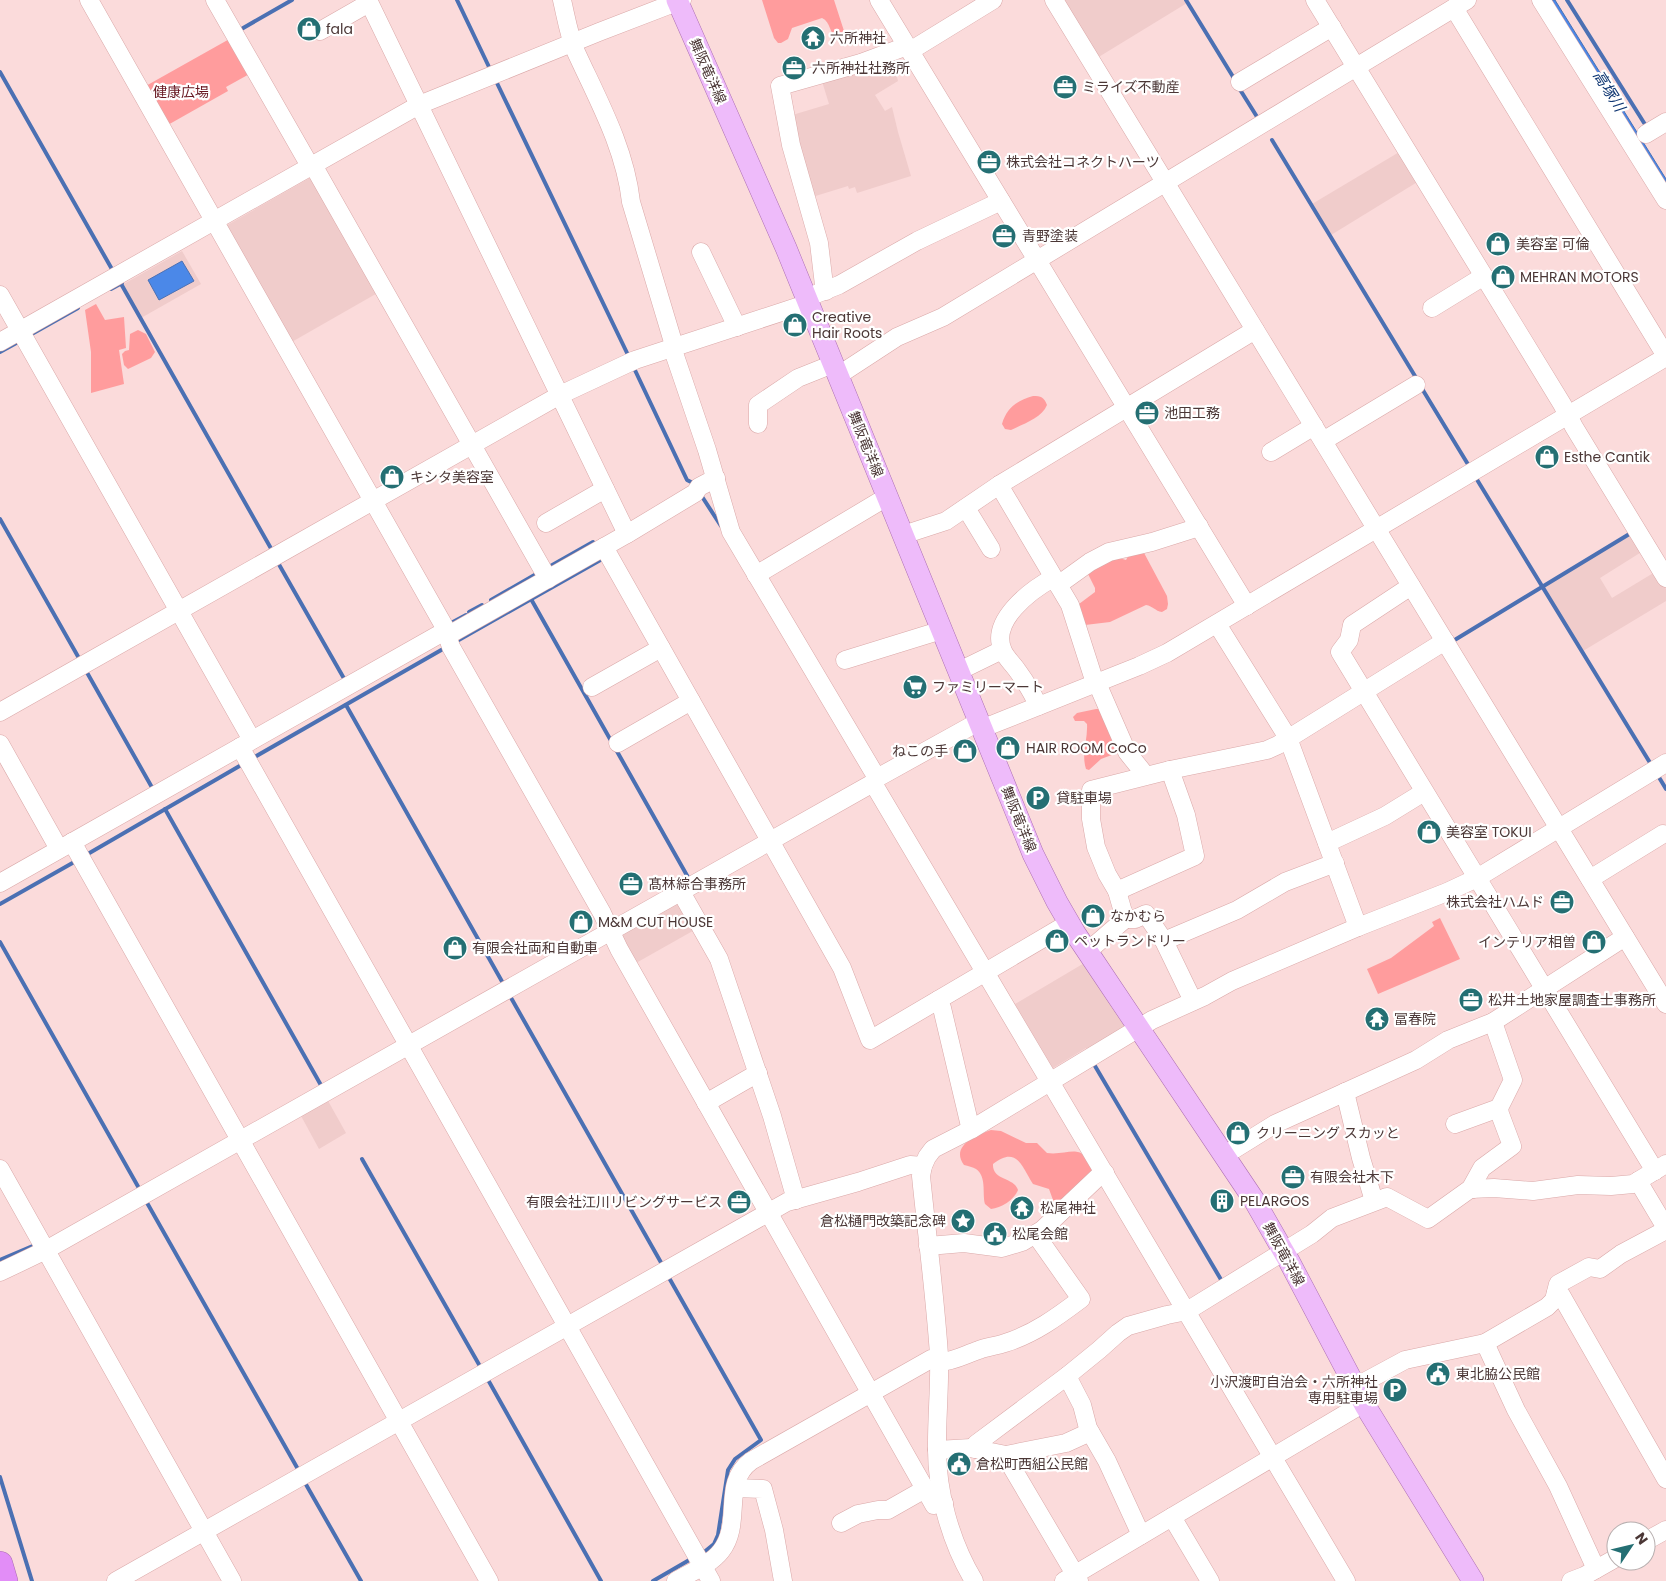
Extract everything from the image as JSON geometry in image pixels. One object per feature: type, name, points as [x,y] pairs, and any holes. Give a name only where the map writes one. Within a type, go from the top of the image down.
[{"type":"highway","points":[[0,1564],[5,1581]]},
{"type":"main road","name":"舞阪竜洋線","points":[[679,1],[786,248],[814,297],[836,369],[1033,854],[1053,894],[1069,923],[1254,1200],[1284,1252],[1359,1395],[1473,1581]]},
{"type":"street","points":[[89,0],[444,626],[451,647],[870,1394],[934,1505],[944,1503]]},
{"type":"street","points":[[215,0],[548,579]]},
{"type":"street","points":[[562,0],[576,50],[595,88],[619,150],[629,183],[630,202],[655,277],[674,353],[716,478],[731,532],[986,972],[1346,1581]]},
{"type":"street","points":[[879,0],[1247,606]]},
{"type":"street","points":[[814,297],[824,285],[819,244],[791,145],[780,86],[908,48],[993,0]]},
{"type":"street","points":[[1054,0],[1666,1004]]},
{"type":"street","points":[[1315,0],[1666,578]]},
{"type":"street","points":[[1542,0],[1666,200]]},
{"type":"street","points":[[0,342],[418,105],[679,1]]},
{"type":"street","points":[[320,31],[368,2],[627,534]]},
{"type":"street","points":[[0,1272],[46,1250],[971,726],[991,725],[1160,656],[1568,416],[1666,356],[1460,4],[943,316],[897,337],[845,371],[836,369],[798,378],[758,405],[758,424]]},
{"type":"street","points":[[1240,82],[1332,27]]},
{"type":"street","points":[[1646,134],[1666,122]]},
{"type":"street","points":[[0,712],[560,395],[634,360],[737,327],[814,297],[917,241],[1001,201]]},
{"type":"street","points":[[701,252],[737,327]]},
{"type":"street","points":[[1432,308],[1484,276]]},
{"type":"street","points":[[0,295],[179,611],[246,743],[409,1045],[707,1573]]},
{"type":"street","points":[[903,535],[946,521],[999,486],[1255,330]]},
{"type":"street","points":[[1271,452],[1318,434],[1416,385]]},
{"type":"street","points":[[0,883],[438,635],[454,632],[548,579],[627,534],[695,493],[699,487],[716,478]]},
{"type":"street","points":[[999,486],[1070,605],[1096,683],[1127,752],[1144,776]]},
{"type":"street","points":[[546,523],[605,489]]},
{"type":"street","points":[[756,574],[888,498]]},
{"type":"street","points":[[966,508],[991,549]]},
{"type":"street","points":[[1038,706],[1021,675],[1002,650],[1002,628],[1010,612],[1056,581],[1109,552],[1152,542],[1199,526]]},
{"type":"street","points":[[604,547],[842,968],[870,1040],[1069,923]]},
{"type":"street","points":[[975,1449],[976,1444],[1067,1376],[1128,1326],[1187,1311],[1284,1252],[1332,1218],[1387,1197],[1428,1219],[1464,1192],[1473,1188],[1533,1191],[1578,1186],[1633,1184],[1660,1168],[1544,989],[1340,652],[1349,640],[1352,625],[1412,586]]},
{"type":"street","points":[[1217,624],[1288,738],[1358,927]]},
{"type":"street","points":[[845,660],[942,630]]},
{"type":"street","points":[[1125,919],[1117,891],[1107,874],[1096,847],[1091,819],[1091,790],[1170,770],[1267,750],[1446,642]]},
{"type":"street","points":[[592,687],[661,648]]},
{"type":"street","points":[[959,671],[1002,650]]},
{"type":"street","points":[[618,743],[691,701]]},
{"type":"street","points":[[0,744],[66,846],[240,1140],[489,1581]]},
{"type":"street","points":[[974,1581],[956,1541],[944,1503],[937,1450],[939,1361],[921,1176],[927,1157],[933,1149],[972,1129],[1139,1028],[1232,981],[1477,878],[1666,762]]},
{"type":"street","points":[[1117,891],[1195,856],[1186,815],[1170,770]]},
{"type":"street","points":[[1327,843],[1385,816],[1424,792]]},
{"type":"street","points":[[1590,879],[1663,834]]},
{"type":"street","points":[[1164,941],[1237,910],[1285,882],[1334,863]]},
{"type":"street","points":[[681,892],[719,959],[772,1116],[796,1200]]},
{"type":"street","points":[[1088,951],[1125,919],[1135,919],[1146,914],[1164,941],[1193,1001]]},
{"type":"street","points":[[1225,1155],[1275,1124],[1416,1060],[1448,1040],[1493,1022],[1626,937]]},
{"type":"street","points":[[938,1000],[942,1008],[972,1129]]},
{"type":"street","points":[[1473,1188],[1472,1186],[1482,1168],[1512,1146],[1499,1108],[1513,1080],[1493,1022]]},
{"type":"street","points":[[706,1103],[758,1073]]},
{"type":"street","points":[[1345,1092],[1361,1158],[1374,1201]]},
{"type":"street","points":[[1455,1124],[1499,1108]]},
{"type":"street","points":[[116,1581],[787,1202],[858,1182],[910,1164],[923,1166]]},
{"type":"street","points":[[0,1169],[232,1581]]},
{"type":"street","points":[[928,1246],[964,1244],[1007,1248],[1022,1242],[1036,1234],[1098,1177],[1105,1173]]},
{"type":"street","points":[[1006,1455],[1073,1579],[1141,1535],[1273,1457],[1405,1360],[1485,1343],[1547,1307],[1554,1300],[1558,1284],[1588,1268],[1600,1269],[1621,1254],[1666,1229],[1638,1181]]},
{"type":"street","points":[[676,1581],[707,1573],[714,1559],[722,1550],[728,1539],[735,1488],[738,1475],[743,1466],[931,1359],[948,1362],[1034,1332],[1081,1299],[1036,1234]]},
{"type":"street","points":[[1556,1293],[1560,1294],[1666,1479]]},
{"type":"street","points":[[1485,1343],[1516,1410],[1558,1486],[1596,1570]]},
{"type":"street","points":[[1067,1376],[1082,1405],[1090,1432],[1141,1535]]},
{"type":"street","points":[[937,1450],[975,1449],[1006,1455],[1066,1443],[1090,1432]]},
{"type":"street","points":[[735,1488],[763,1489],[774,1530],[783,1581]]},
{"type":"street","points":[[841,1523],[858,1514],[888,1510],[925,1489]]},
{"type":"street","points":[[1172,1517],[1210,1581]]},
{"type":"street","points":[[1571,1581],[1606,1564]]},
{"type":"shaded area","points":[[1062,0],[1185,0],[1187,3],[1097,58]]},
{"type":"shaded area","points":[[891,56],[898,81],[875,95],[885,111],[892,107],[911,176],[857,193],[855,187],[849,189],[848,186],[809,198],[789,116],[829,104],[821,78]]},
{"type":"shaded area","points":[[1401,151],[1419,181],[1331,235],[1312,204]]},
{"type":"shaded area","points":[[315,175],[381,291],[290,343],[224,227]]},
{"type":"shaded area","points":[[182,251],[201,284],[141,318],[122,285]]},
{"type":"shaded area","points":[[1632,533],[1643,551],[1600,578],[1612,598],[1655,572],[1666,589],[1666,601],[1583,651],[1544,587]]},
{"type":"shaded area","points":[[682,899],[698,928],[636,963],[622,936],[623,932]]},
{"type":"shaded area","points":[[1086,962],[1126,1021],[1124,1030],[1088,1051],[1086,1048],[1053,1068],[1015,1004]]},
{"type":"shaded area","points":[[327,1099],[346,1133],[319,1149],[300,1114]]},
{"type":"green space","points":[[762,0],[834,0],[845,34],[842,38],[838,39],[835,37],[827,22],[822,18],[792,28],[788,39],[778,43],[774,38]]},
{"type":"green space","name":"健康広場","points":[[233,37],[253,72],[226,87],[228,91],[166,126],[144,87]]},
{"type":"green space","points":[[96,304],[105,320],[124,317],[126,348],[119,350],[124,384],[91,393],[91,352],[85,310]]},
{"type":"green space","points":[[138,330],[146,334],[155,352],[151,358],[128,369],[124,365],[122,354],[129,350],[130,334]]},
{"type":"green space","points":[[1033,396],[1043,399],[1047,405],[1045,410],[1026,423],[1011,430],[1005,429],[1002,424],[1010,409],[1022,400]]},
{"type":"green space","points":[[1143,551],[1167,596],[1167,609],[1162,612],[1146,605],[1110,622],[1085,625],[1075,607],[1095,592],[1087,572],[1091,564],[1119,558],[1126,560],[1130,553]]},
{"type":"green space","points":[[1101,709],[1119,749],[1117,753],[1101,759],[1089,770],[1086,769],[1084,757],[1087,724],[1084,721],[1075,721],[1073,717],[1077,713]]},
{"type":"green space","points":[[1440,918],[1460,959],[1378,994],[1367,969],[1391,958],[1434,926],[1432,922]]},
{"type":"green space","points":[[991,1130],[1001,1131],[1026,1143],[1037,1143],[1047,1153],[1080,1152],[1088,1161],[1092,1171],[1047,1213],[1046,1210],[1053,1200],[1049,1189],[1033,1184],[1018,1160],[1013,1157],[1001,1159],[993,1164],[996,1173],[1016,1186],[1018,1190],[1007,1203],[991,1209],[985,1204],[982,1176],[976,1169],[964,1165],[960,1152],[962,1147],[972,1138]]},
{"type":"water","name":"高塚川","points":[[1550,0],[1555,0],[1666,179],[1666,186]]},
{"type":"water","points":[[182,261],[194,281],[159,300],[148,280]]},
{"type":"waterway","points":[[238,31],[292,0]]},
{"type":"waterway","points":[[457,0],[490,69]]},
{"type":"waterway","points":[[1186,0],[1235,80]]},
{"type":"waterway","name":"高塚川","points":[[1567,0],[1646,126]]},
{"type":"waterway","points":[[0,72],[113,271]]},
{"type":"waterway","points":[[496,81],[629,357]]},
{"type":"waterway","points":[[1239,88],[1259,120]]},
{"type":"waterway","points":[[1272,140],[1418,381]]},
{"type":"waterway","points":[[120,282],[273,552]]},
{"type":"waterway","points":[[111,289],[122,283]]},
{"type":"waterway","points":[[30,335],[78,308]]},
{"type":"waterway","points":[[0,352],[20,341]]},
{"type":"waterway","points":[[633,366],[687,480],[695,484]]},
{"type":"waterway","points":[[1421,387],[1469,466]]},
{"type":"waterway","points":[[1476,478],[1652,766]]},
{"type":"waterway","points":[[701,495],[721,526]]},
{"type":"waterway","points":[[0,519],[80,660]]},
{"type":"waterway","points":[[1453,641],[1631,533]]},
{"type":"waterway","points":[[547,568],[593,542]]},
{"type":"waterway","points":[[457,641],[604,558]]},
{"type":"waterway","points":[[277,561],[346,682]]},
{"type":"waterway","points":[[491,600],[538,573]]},
{"type":"waterway","points":[[531,599],[689,879]]},
{"type":"waterway","points":[[469,612],[482,605]]},
{"type":"waterway","points":[[451,623],[466,615]]},
{"type":"waterway","points":[[253,758],[443,649]]},
{"type":"waterway","points":[[85,669],[154,791]]},
{"type":"waterway","points":[[346,705],[504,985]]},
{"type":"waterway","points":[[86,855],[243,764]]},
{"type":"waterway","points":[[1657,774],[1666,789]]},
{"type":"waterway","points":[[165,809],[322,1087]]},
{"type":"waterway","points":[[0,904],[76,861]]},
{"type":"waterway","points":[[0,942],[140,1190]]},
{"type":"waterway","points":[[510,996],[663,1266]]},
{"type":"waterway","points":[[1095,1066],[1223,1283]]},
{"type":"waterway","points":[[362,1159],[481,1368]]},
{"type":"waterway","points":[[146,1201],[299,1471]]},
{"type":"waterway","points":[[0,1260],[35,1245]]},
{"type":"waterway","points":[[668,1276],[761,1440],[735,1459],[728,1470],[718,1535],[714,1544],[703,1553]]},
{"type":"waterway","points":[[487,1378],[601,1581]]},
{"type":"waterway","points":[[0,1477],[32,1581]]},
{"type":"waterway","points":[[304,1481],[361,1581]]},
{"type":"waterway","points":[[653,1581],[691,1559]]},
{"type":"place","name":"fala","points":[[309,29]]},
{"type":"place","name":"六所神社","points":[[813,38]]},
{"type":"place","name":"六所神社社務所","points":[[794,68]]},
{"type":"place","name":"ミライズ不動産","points":[[1065,87]]},
{"type":"place","name":"株式会社コネクトハーツ","points":[[989,162]]},
{"type":"place","name":"青野塗装","points":[[1004,236]]},
{"type":"place","name":"美容室 可倫","points":[[1498,244]]},
{"type":"place","name":"MEHRAN MOTORS","points":[[1503,277]]},
{"type":"place","name":"Creative Hair Roots","points":[[795,325]]},
{"type":"place","name":"池田工務","points":[[1147,413]]},
{"type":"place","name":"Esthe Cantik","points":[[1547,457]]},
{"type":"place","name":"キシタ美容室","points":[[392,477]]},
{"type":"place","name":"ファミリーマート","points":[[915,687]]},
{"type":"place","name":"HAIR ROOM CoCo","points":[[1008,748]]},
{"type":"place","name":"ねこの手","points":[[965,751]]},
{"type":"place","name":"貸駐車場","points":[[1038,798]]},
{"type":"place","name":"美容室 TOKUI","points":[[1429,832]]},
{"type":"place","name":"髙林綜合事務所","points":[[631,884]]},
{"type":"place","name":"株式会社ハムド","points":[[1562,902]]},
{"type":"place","name":"なかむら","points":[[1093,916]]},
{"type":"place","name":"M&M CUT HOUSE","points":[[581,922]]},
{"type":"place","name":"ペットランドリー","points":[[1057,941]]},
{"type":"place","name":"インテリア相曽","points":[[1594,942]]},
{"type":"place","name":"有限会社両和自動車","points":[[455,948]]},
{"type":"place","name":"松井土地家屋調査士事務所","points":[[1471,1000]]},
{"type":"place","name":"冨春院","points":[[1377,1019]]},
{"type":"place","name":"クリーニング スカッと","points":[[1238,1133]]},
{"type":"place","name":"有限会社木下","points":[[1293,1177]]},
{"type":"place","name":"PELARGOS","points":[[1222,1201]]},
{"type":"place","name":"有限会社江川リビングサービス","points":[[739,1202]]},
{"type":"place","name":"松尾神社","points":[[1022,1208]]},
{"type":"place","name":"倉松樋門改築記念碑","points":[[963,1221]]},
{"type":"place","name":"松尾会館","points":[[995,1234]]},
{"type":"place","name":"東北脇公民館","points":[[1438,1374]]},
{"type":"place","name":"小沢渡町自治会・六所神社 専用駐車場","points":[[1395,1390]]},
{"type":"place","name":"倉松町西組公民館","points":[[959,1464]]}]
